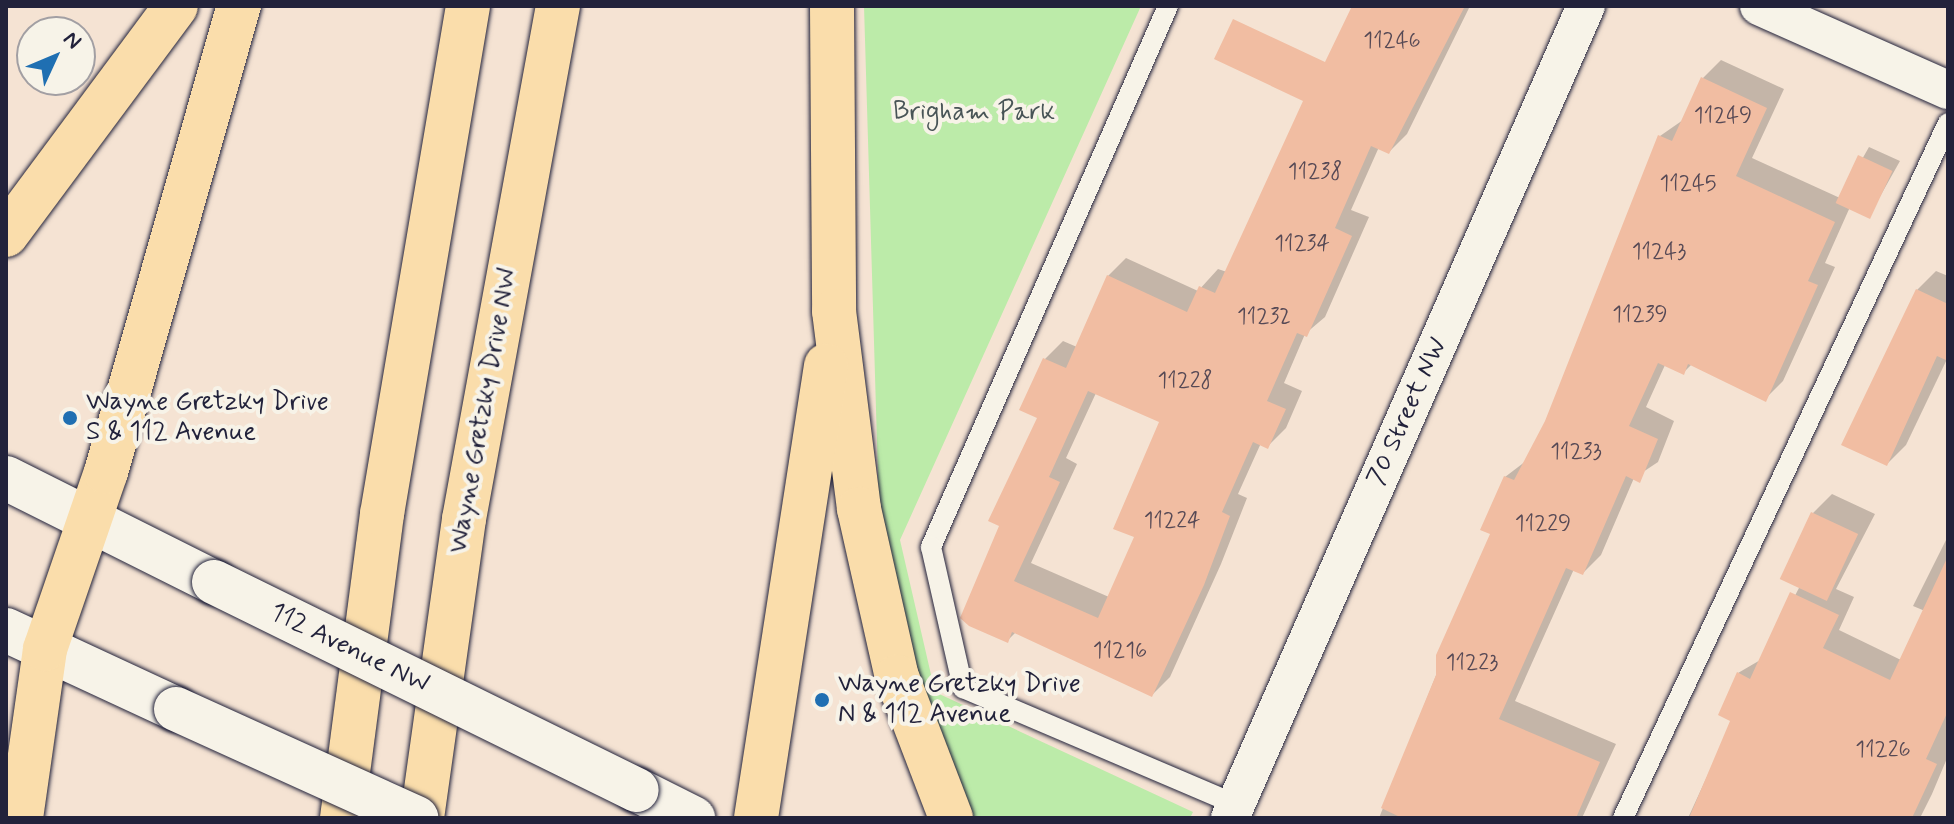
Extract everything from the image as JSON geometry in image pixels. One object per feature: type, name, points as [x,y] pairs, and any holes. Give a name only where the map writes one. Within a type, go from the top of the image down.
[{"type":"main road","points":[[6,235],[176,6]]},
{"type":"main road","points":[[21,818],[29,719],[45,649],[87,521],[239,6]]},
{"type":"main road","points":[[342,818],[382,514],[468,6]]},
{"type":"main road","name":"Wayne Gretzky Drive NW","points":[[419,818],[464,519],[558,6]]},
{"type":"main road","points":[[832,6],[834,311],[859,509],[894,662],[951,818]]},
{"type":"main road","points":[[756,818],[834,311]]},
{"type":"main road","name":"112 Avenue NW","points":[[6,478],[87,521],[693,818]]},
{"type":"main road","points":[[6,630],[419,818]]},
{"type":"street","name":"70 Street NW","points":[[1233,812],[1586,6]]},
{"type":"street","points":[[1759,6],[1948,90]]},
{"type":"lane","points":[[1168,6],[931,547],[963,688],[1233,812]]},
{"type":"lane","points":[[1623,818],[1948,123]]},
{"type":"green space","name":"Brigham Park","points":[[864,6],[1141,6],[900,540],[935,692],[1193,812],[1190,818],[974,818],[955,786],[913,682],[879,510]]},
{"type":"building","points":[[1352,6],[1465,6],[1389,154],[1371,146],[1335,228],[1352,236],[1307,337],[1297,333],[1267,401],[1286,409],[1268,449],[1253,442],[1222,512],[1230,516],[1204,585],[1152,697],[1012,632],[1008,643],[969,626],[960,618],[999,526],[988,521],[1037,418],[1019,410],[1043,358],[1066,368],[1107,275],[1187,312],[1199,286],[1215,293],[1303,101],[1214,59],[1233,19],[1325,62]],"holes":[[[1088,391],[1159,422],[1113,529],[1134,537],[1098,618],[1014,581],[1060,482],[1049,477]]]},
{"type":"building","points":[[1701,77],[1767,108],[1736,176],[1835,222],[1808,281],[1818,285],[1766,402],[1688,364],[1684,375],[1658,363],[1629,426],[1658,439],[1640,483],[1626,476],[1583,575],[1566,568],[1499,719],[1600,762],[1576,818],[1402,818],[1381,808],[1436,675],[1436,655],[1490,534],[1480,530],[1504,476],[1514,480],[1545,421],[1658,135],[1672,141]]},
{"type":"building","points":[[1858,155],[1892,171],[1870,219],[1836,203]]},
{"type":"building","points":[[1916,289],[1948,304],[1948,361],[1937,356],[1887,466],[1841,445]]},
{"type":"building","points":[[1811,512],[1858,534],[1827,601],[1780,579]]},
{"type":"building","points":[[1948,556],[1948,711],[1926,759],[1937,764],[1912,818],[1689,818],[1730,721],[1718,715],[1737,672],[1750,679],[1790,592],[1839,615],[1823,648],[1890,680]]},
{"type":"place","name":"Wayne Gretzky Drive S & 112 Avenue","points":[[70,418]]},
{"type":"place","name":"Wayne Gretzky Drive N & 112 Avenue","points":[[822,700]]}]
